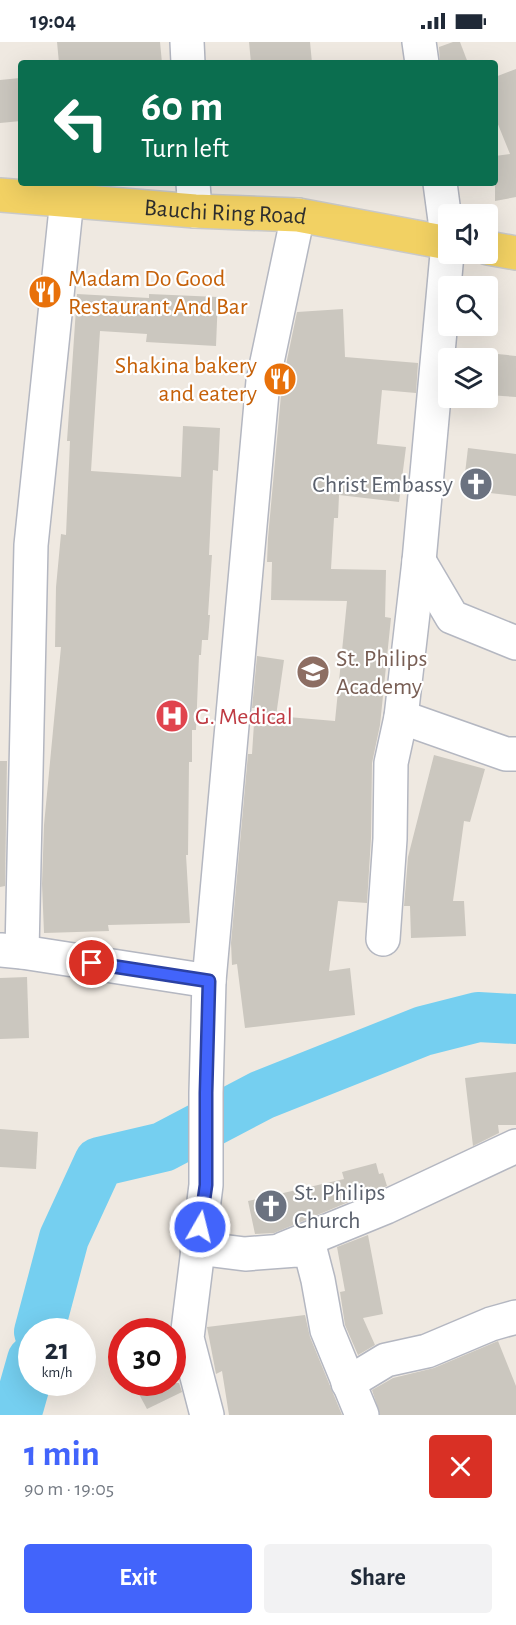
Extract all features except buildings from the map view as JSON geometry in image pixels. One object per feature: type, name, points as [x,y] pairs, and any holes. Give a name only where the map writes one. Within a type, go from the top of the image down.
[{"type":"main road","name":"Bauchi Ring Road","points":[[0,195],[67,199],[194,197],[438,241]]},
{"type":"main road","points":[[498,249],[516,252]]},
{"type":"street","points":[[187,42],[188,60]]},
{"type":"street","points":[[419,42],[422,60]]},
{"type":"street","points":[[440,186],[443,204]]},
{"type":"street","points":[[67,199],[31,546],[11,951],[209,981]]},
{"type":"street","points":[[207,1415],[187,1338],[206,1185],[209,981],[263,381],[298,215]]},
{"type":"street","points":[[383,939],[390,839],[392,763],[401,717],[418,561],[446,264]]},
{"type":"street","points":[[418,561],[452,617],[516,643]]},
{"type":"street","points":[[401,717],[506,754],[516,754]]},
{"type":"street","points":[[282,1250],[386,1207],[516,1146]]},
{"type":"street","points":[[197,1248],[245,1254],[310,1249],[327,1330],[362,1415]]},
{"type":"street","points":[[348,1383],[386,1360],[427,1351],[491,1324],[516,1317]]},
{"type":"waterway","points":[[43,1318],[64,1238],[99,1162],[163,1147],[262,1095],[423,1031],[478,1017],[516,1019]]},
{"type":"waterway","points":[[6,1415],[19,1406],[22,1396]]},
{"type":"place","name":"Madam Do Good Restaurant And Bar","points":[[45,292]]},
{"type":"place","name":"Shakina bakery and eatery","points":[[280,379]]},
{"type":"place","name":"Christ Embassy","points":[[476,484]]},
{"type":"place","name":"St. Philips Academy","points":[[313,672]]},
{"type":"place","name":"G. Medical","points":[[172,716]]},
{"type":"place","name":"St. Philips Church","points":[[271,1206]]},
{"type":"route","points":[[92,963],[209,981],[206,1185],[200,1227]]}]
